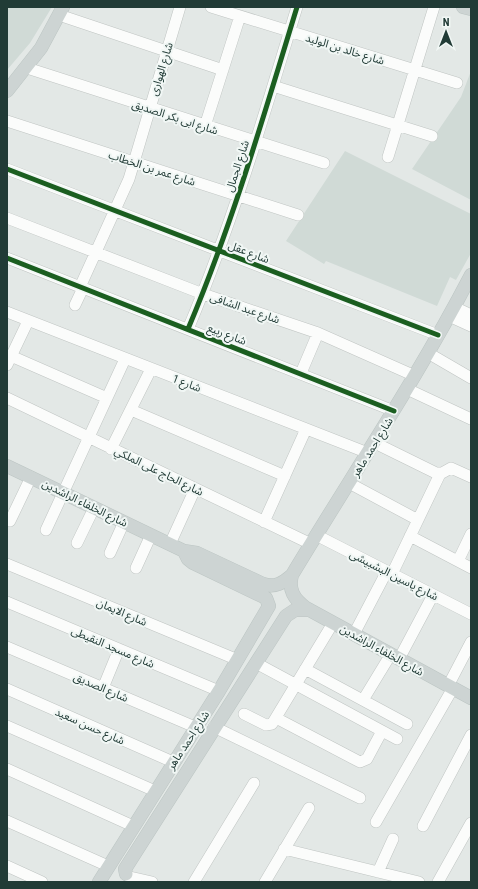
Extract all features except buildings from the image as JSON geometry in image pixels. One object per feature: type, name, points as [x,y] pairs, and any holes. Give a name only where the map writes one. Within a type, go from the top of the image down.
[{"type":"main road","points":[[463,7],[471,9]]},
{"type":"main road","points":[[7,91],[27,68],[41,48],[61,11]]},
{"type":"main road","name":"شارع احمد ماهر","points":[[100,882],[108,866],[238,660],[268,607],[268,591],[280,584],[292,574],[415,376],[452,312],[471,275]]},
{"type":"main road","name":"شارع الخلفاء الراشدين","points":[[7,466],[184,551],[197,553],[263,584],[268,591]]},
{"type":"main road","name":"شارع الخلفاء الراشدين","points":[[292,574],[291,587],[296,599],[310,610],[471,698]]},
{"type":"main road","name":"شارع احمد ماهر","points":[[126,874],[125,869],[214,727],[288,614],[299,609],[310,610]]},
{"type":"street","name":"شارع الهوارى","points":[[75,305],[81,287],[115,211],[134,162],[180,7]]},
{"type":"street","name":"شارع خالد بن الوليد","points":[[211,7],[457,83]]},
{"type":"street","name":"شارع الجمال","points":[[188,329],[203,294],[238,196],[297,7]]},
{"type":"street","points":[[388,157],[434,7]]},
{"type":"street","points":[[61,11],[166,52],[223,70]]},
{"type":"street","points":[[205,126],[240,16]]},
{"type":"street","name":"شارع ابى بكر الصديق","points":[[27,68],[149,109],[324,164]]},
{"type":"street","points":[[273,86],[432,136]]},
{"type":"street","name":"شارع عمر بن الخطاب","points":[[7,121],[298,215]]},
{"type":"street","name":"شارع عقل","points":[[7,169],[438,335]]},
{"type":"street","name":"شارع عبد الشافى","points":[[7,218],[203,294],[318,333],[415,376]]},
{"type":"street","name":"شارع ربيع","points":[[7,258],[394,411]]},
{"type":"street","name":"شارع 1","points":[[7,312],[306,430],[371,448],[440,474]]},
{"type":"street","points":[[452,312],[471,315]]},
{"type":"street","points":[[452,312],[471,326]]},
{"type":"street","points":[[28,321],[9,360],[107,398]]},
{"type":"street","points":[[301,374],[318,333]]},
{"type":"street","points":[[428,353],[471,378]]},
{"type":"street","points":[[46,530],[125,359]]},
{"type":"street","points":[[112,449],[151,369]]},
{"type":"street","points":[[407,389],[471,420]]},
{"type":"street","name":"شارع الحاج على الملكي","points":[[7,398],[264,522],[313,540]]},
{"type":"street","points":[[131,410],[285,476]]},
{"type":"street","points":[[264,522],[306,430]]},
{"type":"street","points":[[354,634],[410,536],[440,474],[451,468],[471,477]]},
{"type":"street","points":[[10,521],[31,477]]},
{"type":"street","points":[[349,483],[418,520]]},
{"type":"street","points":[[170,544],[195,489]]},
{"type":"street","points":[[77,543],[94,508]]},
{"type":"street","points":[[110,554],[124,522]]},
{"type":"street","points":[[458,561],[471,534]]},
{"type":"street","points":[[136,568],[150,535]]},
{"type":"street","points":[[410,536],[471,568]]},
{"type":"street","name":"شارع ياسين البشبيشى","points":[[313,540],[389,572],[471,614]]},
{"type":"street","name":"شارع الايمان","points":[[7,564],[238,660]]},
{"type":"street","points":[[363,700],[395,656],[432,595]]},
{"type":"street","name":"شارع مسجد النقيطى","points":[[7,602],[219,691]]},
{"type":"street","points":[[244,714],[268,725],[272,724],[333,623]]},
{"type":"street","points":[[376,822],[450,687],[471,642]]},
{"type":"street","name":"شارع الصديق","points":[[7,647],[195,727]]},
{"type":"street","points":[[103,688],[119,649]]},
{"type":"street","points":[[256,663],[397,739]]},
{"type":"street","points":[[305,669],[407,724]]},
{"type":"street","name":"شارع حسن سعيد","points":[[7,690],[173,762]]},
{"type":"street","points":[[276,718],[360,762],[367,759],[382,731]]},
{"type":"street","points":[[7,726],[155,792]]},
{"type":"street","points":[[214,727],[360,798]]},
{"type":"street","points":[[423,826],[471,735]]},
{"type":"street","points":[[7,769],[133,826]]},
{"type":"street","points":[[194,882],[254,783]]},
{"type":"street","points":[[265,882],[309,808]]},
{"type":"street","points":[[7,821],[108,866]]},
{"type":"street","points":[[438,882],[470,827]]},
{"type":"street","points":[[378,872],[393,839]]},
{"type":"street","points":[[284,849],[419,882]]},
{"type":"street","points":[[7,866],[42,882]]},
{"type":"street","points":[[126,874],[130,877],[152,882]]},
{"type":"shaded area","points":[[7,7],[52,7],[30,43],[7,70]]},
{"type":"shaded area","points":[[471,71],[471,200],[412,169],[461,97]]},
{"type":"shaded area","points":[[345,151],[471,214],[471,253],[456,280],[450,277],[437,306],[326,261],[324,264],[286,241]]},
{"type":"cycle path","points":[[188,329],[233,210],[260,129],[297,7]]},
{"type":"cycle path","points":[[7,169],[438,335]]},
{"type":"cycle path","points":[[7,258],[394,411]]}]
